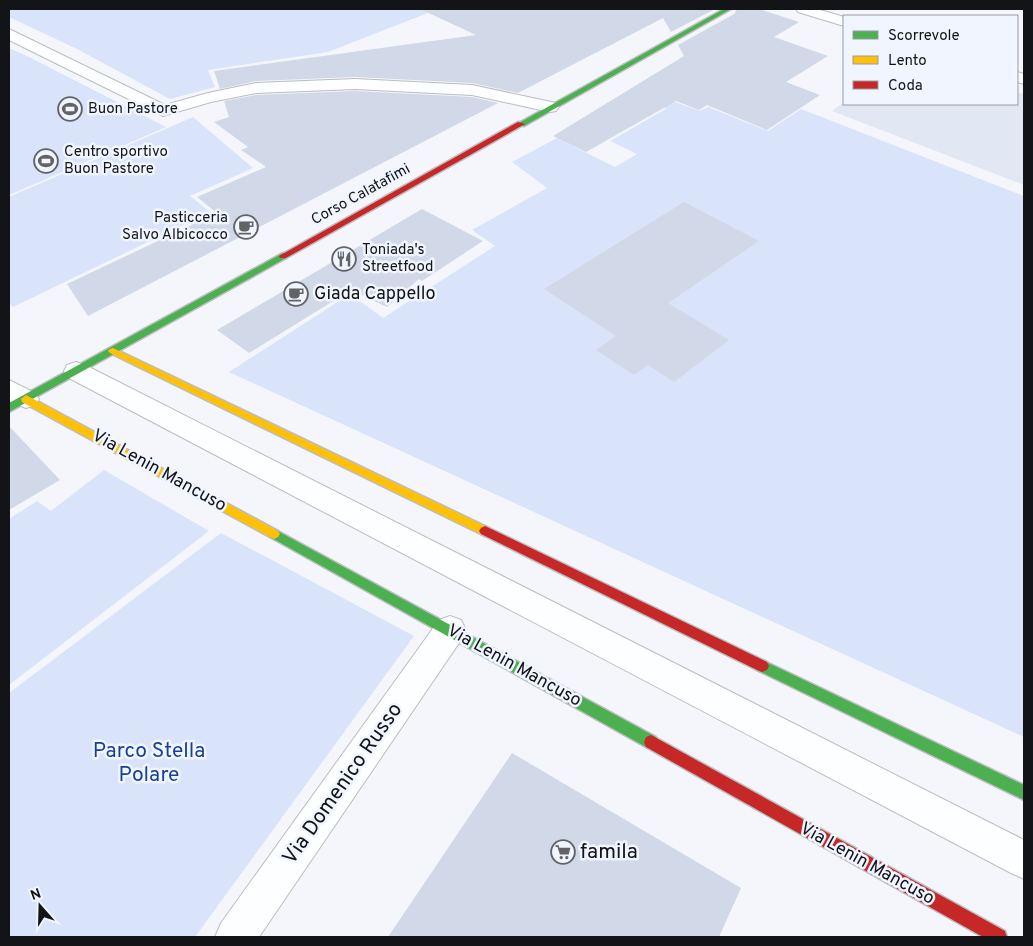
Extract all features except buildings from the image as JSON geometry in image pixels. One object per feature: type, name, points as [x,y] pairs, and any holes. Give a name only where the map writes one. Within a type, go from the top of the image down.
[{"type":"street","name":"Corso Calatafimi","points":[[15,399],[76,371],[113,351],[550,106],[728,9]]},
{"type":"street","points":[[803,9],[843,22]]},
{"type":"street","points":[[9,34],[163,111],[208,98],[256,88],[355,84],[472,90],[550,106]]},
{"type":"street","points":[[113,351],[1024,794]]},
{"type":"street","points":[[76,371],[1024,860]]},
{"type":"street","name":"Via Lenin Mancuso","points":[[15,399],[450,630],[999,937]]},
{"type":"street","name":"Via Domenico Russo","points":[[236,937],[450,630]]},
{"type":"shaded area","points":[[1018,92],[1024,94],[1024,185],[832,111],[843,103],[843,105],[1018,105]]},
{"type":"green space","points":[[9,9],[438,9],[328,52],[208,70],[215,87],[170,99],[77,49],[9,17]]},
{"type":"green space","name":"Buon Pastore","points":[[9,48],[29,57],[166,127],[9,195]]},
{"type":"green space","points":[[672,101],[700,111],[708,107],[768,131],[801,109],[1024,196],[1024,737],[229,372],[350,294],[383,318],[495,246],[472,230],[547,188],[512,162],[557,138],[615,167],[637,154],[610,141],[666,109],[662,106]]},
{"type":"green space","points":[[193,117],[253,168],[190,196],[210,212],[13,307],[9,303],[9,197]]},
{"type":"green space","points":[[104,470],[209,531],[9,685],[9,519],[37,501],[51,511]]},
{"type":"green space","name":"Parco Stella Polare","points":[[221,533],[414,636],[195,937],[9,937],[9,693]]},
{"type":"traffic: fast","points":[[521,124],[728,9]]},
{"type":"traffic: fast","points":[[9,408],[283,256]]},
{"type":"traffic: fast","points":[[274,534],[651,742]]},
{"type":"traffic: fast","points":[[762,666],[1024,793]]},
{"type":"traffic: slow","points":[[113,351],[485,531]]},
{"type":"traffic: slow","points":[[26,399],[274,534]]},
{"type":"traffic: jam","points":[[283,256],[521,124]]},
{"type":"traffic: jam","points":[[485,531],[762,666]]},
{"type":"traffic: jam","points":[[651,742],[999,937]]},
{"type":"place","name":"Buon Pastore","points":[[70,109]]},
{"type":"place","name":"Centro sportivo Buon Pastore","points":[[46,161]]},
{"type":"place","name":"Pasticceria Salvo Albicocco","points":[[246,227]]},
{"type":"place","name":"Toniada's Streetfood","points":[[344,259]]},
{"type":"place","name":"Giada Cappello","points":[[296,294]]},
{"type":"place","name":"famila","points":[[563,852]]}]
